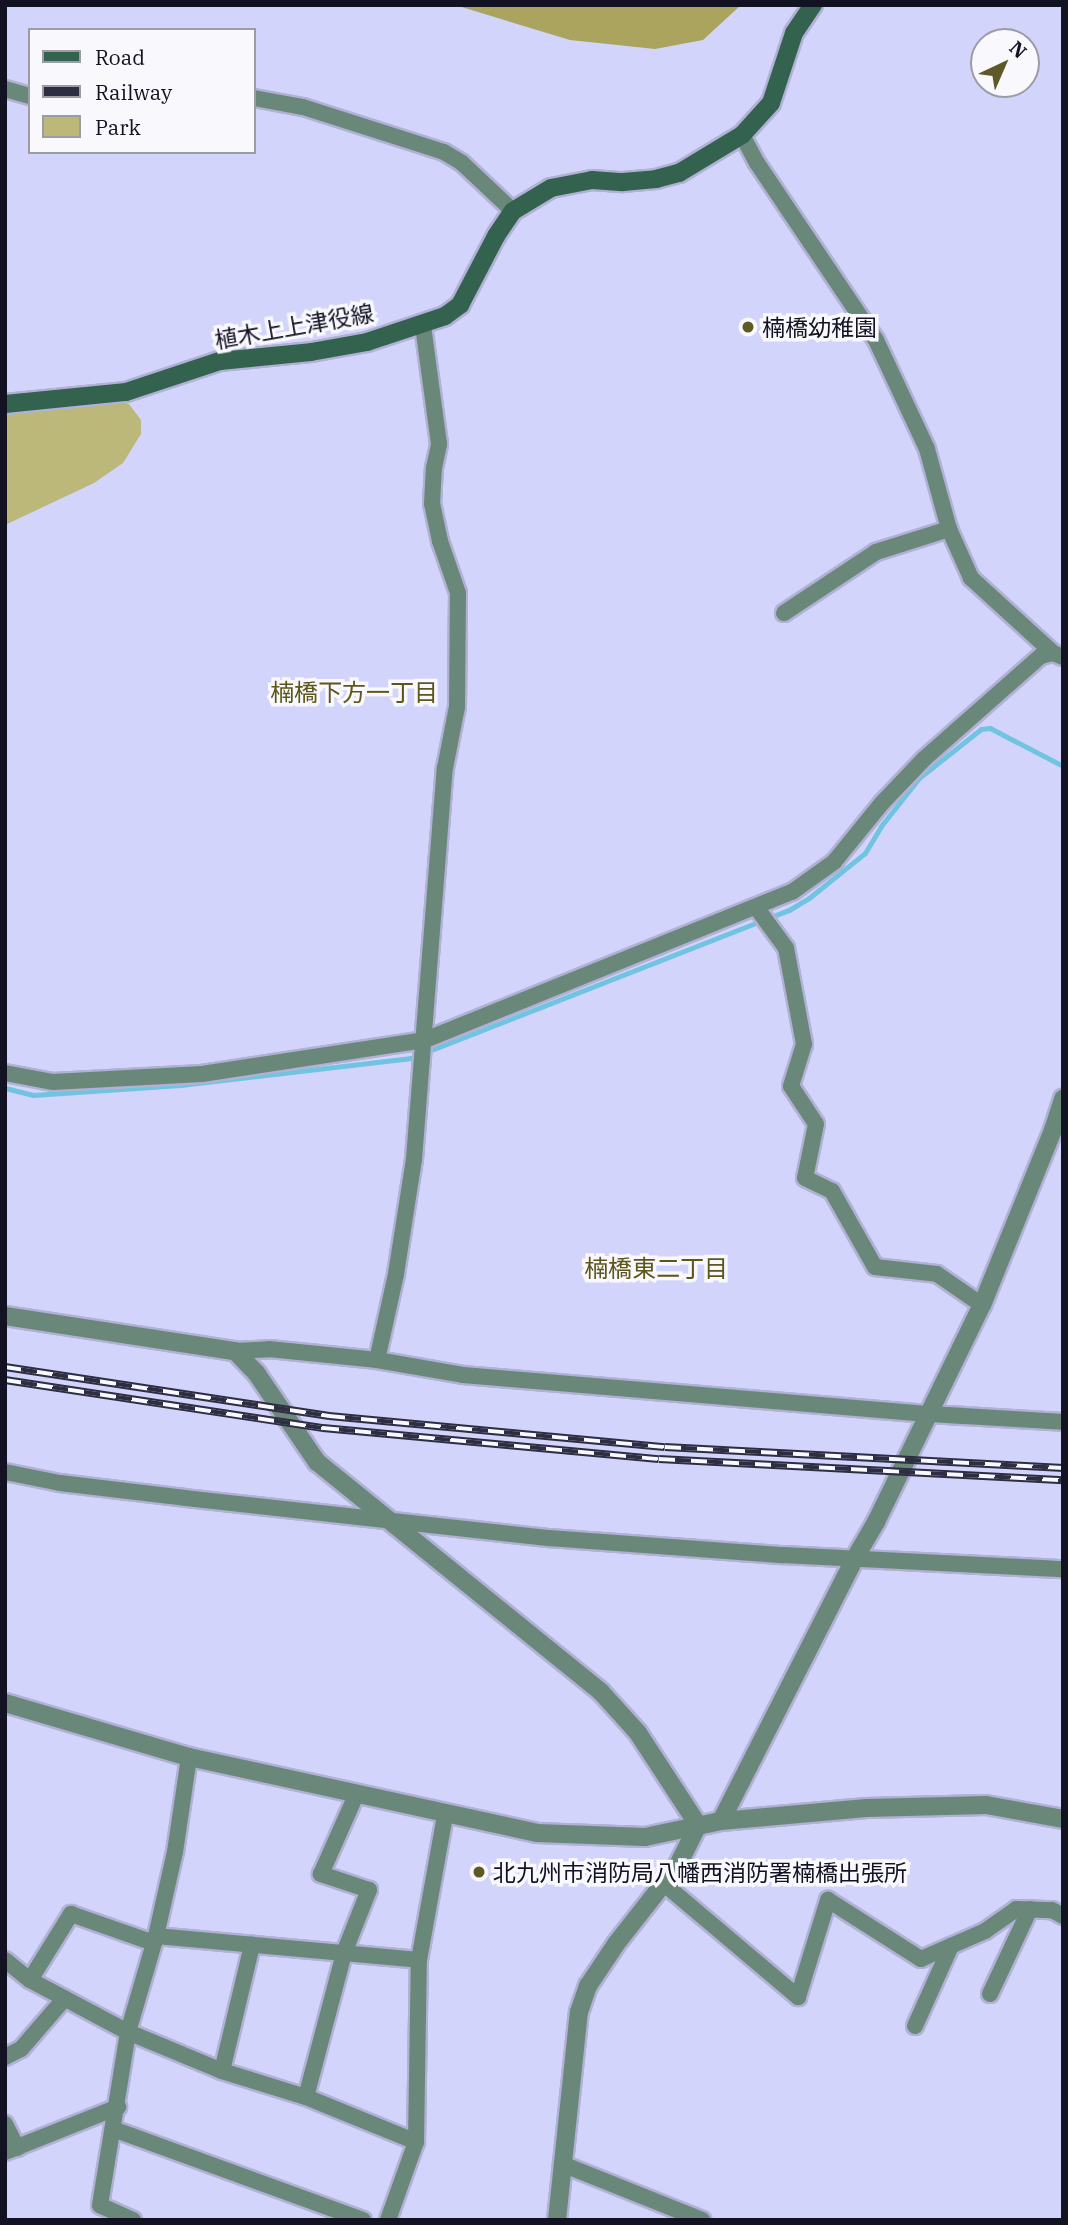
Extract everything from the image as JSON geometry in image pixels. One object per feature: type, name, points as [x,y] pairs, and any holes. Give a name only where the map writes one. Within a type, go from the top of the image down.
[{"type":"main road","name":"植木上上津役線","points":[[5,404],[126,392],[220,361],[311,352],[366,342],[445,316],[460,305],[496,236],[513,211],[551,188],[592,180],[623,182],[656,179],[679,173],[742,135],[771,103],[794,33],[813,5]]},
{"type":"street","points":[[5,89],[28,95]]},
{"type":"street","points":[[256,98],[303,107],[444,152],[462,163],[513,211]]},
{"type":"street","points":[[742,135],[757,163],[876,340],[927,449],[949,528],[971,578],[1058,655]]},
{"type":"street","points":[[377,1360],[396,1274],[414,1159],[445,768],[457,707],[457,593],[440,541],[432,504],[434,468],[439,444],[423,325]]},
{"type":"street","points":[[785,613],[876,552],[905,545],[949,528]]},
{"type":"street","points":[[5,1073],[53,1082],[202,1074],[425,1040],[792,892],[834,862],[882,803],[924,760],[1041,656],[1058,655]]},
{"type":"street","points":[[756,907],[786,948],[804,1044],[791,1086],[816,1124],[806,1178],[832,1191],[875,1267],[937,1273],[982,1305]]},
{"type":"street","points":[[722,1821],[930,1415],[982,1305],[1054,1130],[1063,1100]]},
{"type":"street","points":[[5,1316],[235,1351],[269,1349],[377,1360],[463,1375],[930,1415],[1063,1422]]},
{"type":"street","points":[[235,1351],[257,1374],[317,1462],[601,1692],[638,1733],[698,1825]]},
{"type":"street","points":[[5,1472],[60,1483],[549,1538],[1063,1569]]},
{"type":"street","points":[[5,1703],[189,1757],[444,1815],[537,1833],[646,1837],[722,1821],[866,1808],[985,1805],[1063,1819]]},
{"type":"street","points":[[134,2220],[100,2205],[118,2107],[128,2032],[155,1940],[175,1852],[189,1757]]},
{"type":"street","points":[[306,2097],[344,1953],[369,1890],[321,1874],[356,1795]]},
{"type":"street","points":[[388,2220],[416,2142],[419,1960],[444,1815]]},
{"type":"street","points":[[557,2220],[579,2012],[588,1986],[678,1864],[698,1825]]},
{"type":"street","points":[[663,1883],[798,1997],[828,1900],[921,1959],[985,1931],[1016,1909],[1052,1910],[1063,1916]]},
{"type":"street","points":[[990,1994],[1030,1909]]},
{"type":"street","points":[[30,1980],[71,1914],[155,1940],[252,1945],[419,1960]]},
{"type":"street","points":[[222,2071],[252,1945]]},
{"type":"street","points":[[915,2026],[951,1946]]},
{"type":"street","points":[[5,1960],[30,1980],[128,2032],[222,2071],[306,2097],[416,2142]]},
{"type":"street","points":[[5,2057],[21,2049],[65,1998]]},
{"type":"street","points":[[5,2124],[11,2150],[118,2107]]},
{"type":"street","points":[[113,2129],[363,2220]]},
{"type":"street","points":[[562,2164],[702,2220]]},
{"type":"green space","points":[[120,401],[129,404],[141,420],[141,434],[123,463],[94,483],[5,525],[5,412]]},
{"type":"shaded area","points":[[455,5],[741,5],[703,40],[655,49],[570,40]]},
{"type":"waterway","points":[[5,1088],[33,1095],[181,1085],[411,1058],[789,910],[809,898],[865,853],[881,826],[919,778],[981,729],[990,728],[1063,766]]},
{"type":"railway","points":[[5,1367],[329,1416],[665,1447],[1063,1468]]},
{"type":"railway","points":[[5,1380],[323,1428],[659,1459],[1063,1480]]},
{"type":"place","name":"楠橋幼稚園","points":[[748,327]]},
{"type":"place","name":"北九州市消防局八幡西消防署楠橋出張所","points":[[479,1872]]},
{"type":"district","name":"楠橋下方一丁目","points":[[354,693]]},
{"type":"district","name":"楠橋東二丁目","points":[[656,1269]]}]
